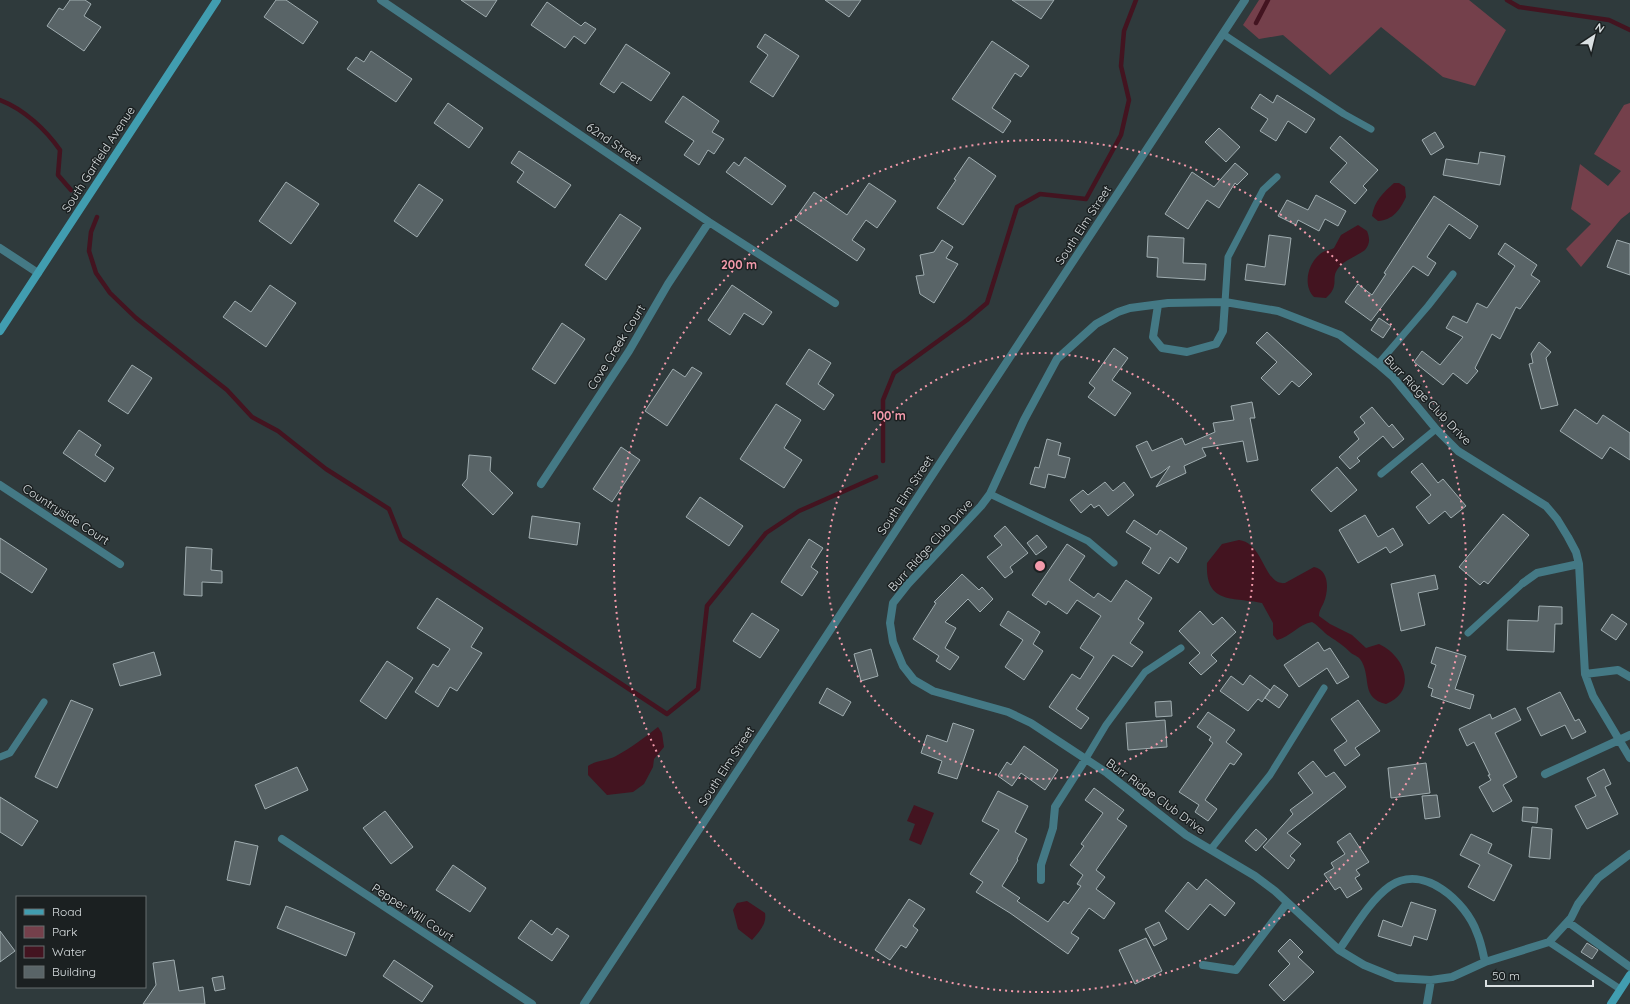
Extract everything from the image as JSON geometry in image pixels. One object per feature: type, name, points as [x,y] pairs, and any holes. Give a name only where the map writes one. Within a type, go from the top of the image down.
[{"type":"street","name":"South Garfield Avenue","points":[[0,331],[217,0]]},
{"type":"street","name":"62nd Street","points":[[381,0],[709,222],[834,303]]},
{"type":"street","name":"South Elm Street","points":[[584,1004],[1245,0]]},
{"type":"street","name":"Cove Creek Court","points":[[542,484],[629,351],[668,284],[709,222]]},
{"type":"street","points":[[0,248],[38,273]]},
{"type":"street","name":"Burr Ridge Club Drive","points":[[1630,758],[1593,696],[1585,674],[1579,564],[1576,552],[1557,519],[1546,506],[1458,451],[1436,429],[1393,377],[1340,335],[1278,311],[1225,302],[1190,302],[1130,308],[1096,324],[1057,359],[1024,420],[990,494],[976,512],[908,584],[893,604],[890,623],[893,642],[902,666],[914,680],[944,694],[1014,715],[1031,723],[1085,760],[1107,773],[1186,835],[1255,876],[1287,902],[1339,950],[1364,965],[1396,978],[1431,980],[1452,977],[1485,962],[1549,942],[1568,922],[1578,904],[1598,878],[1630,854]]},
{"type":"street","points":[[1158,305],[1153,337],[1162,348],[1187,352],[1216,344],[1223,331],[1225,302]]},
{"type":"street","name":"Countryside Court","points":[[0,486],[120,564]]},
{"type":"street","points":[[1523,583],[1537,573],[1554,571],[1579,564]]},
{"type":"street","points":[[1585,674],[1618,670],[1630,678]]},
{"type":"street","points":[[1545,774],[1618,739],[1630,735]]},
{"type":"street","points":[[1040,880],[1042,865],[1052,828],[1055,807],[1085,760]]},
{"type":"street","name":"Pepper Mill Court","points":[[282,839],[532,1004]]},
{"type":"street","points":[[1339,950],[1378,897],[1390,886],[1404,879],[1421,880],[1445,891],[1463,907],[1477,932],[1485,962]]},
{"type":"street","points":[[1203,965],[1236,970],[1287,902]]},
{"type":"street","points":[[1568,922],[1630,967]]},
{"type":"street","points":[[1611,1004],[1630,975]]},
{"type":"street","points":[[1427,1004],[1431,980]]},
{"type":"lane","points":[[1223,34],[1344,114],[1371,129]]},
{"type":"lane","points":[[1225,302],[1228,257],[1263,190],[1277,177]]},
{"type":"lane","points":[[1378,364],[1428,306],[1453,274]]},
{"type":"lane","points":[[1381,474],[1436,429]]},
{"type":"lane","points":[[990,494],[1088,541],[1114,563]]},
{"type":"lane","points":[[1468,633],[1523,583]]},
{"type":"lane","points":[[1085,760],[1106,725],[1145,672],[1181,648]]},
{"type":"lane","points":[[1211,849],[1270,775],[1324,688]]},
{"type":"lane","points":[[0,757],[10,753],[44,702]]},
{"type":"lane","points":[[1549,942],[1620,990]]},
{"type":"green space","points":[[1259,0],[1469,0],[1506,30],[1475,86],[1443,77],[1381,27],[1330,75],[1283,35],[1259,39],[1243,25]]},
{"type":"green space","points":[[1630,103],[1630,212],[1621,219],[1581,267],[1566,249],[1591,224],[1571,209],[1580,164],[1608,186],[1621,171],[1594,154],[1624,105]]},
{"type":"water","points":[[1394,183],[1399,183],[1405,187],[1406,197],[1395,214],[1388,219],[1378,221],[1372,216],[1377,201]]},
{"type":"water","points":[[1358,225],[1367,231],[1369,236],[1367,248],[1339,267],[1335,273],[1333,290],[1326,298],[1314,297],[1308,286],[1308,273],[1310,267],[1323,252],[1334,248],[1341,235]]},
{"type":"water","points":[[1239,540],[1254,548],[1272,578],[1278,582],[1285,583],[1314,567],[1323,572],[1327,591],[1319,616],[1330,624],[1352,635],[1366,648],[1379,644],[1388,649],[1396,657],[1401,665],[1405,682],[1402,691],[1396,698],[1386,704],[1373,697],[1368,687],[1365,668],[1361,660],[1312,622],[1303,625],[1277,640],[1273,635],[1273,623],[1262,603],[1231,599],[1216,593],[1211,586],[1208,577],[1207,563],[1222,544]]},
{"type":"water","points":[[658,727],[662,733],[664,747],[654,759],[653,767],[644,784],[633,792],[607,795],[588,775],[588,766],[616,756]]},
{"type":"water","points":[[914,805],[934,813],[921,845],[909,840],[915,824],[907,821]]},
{"type":"water","points":[[747,901],[765,913],[764,924],[752,940],[738,929],[733,910],[737,903]]},
{"type":"building","points":[[70,0],[85,0],[91,4],[84,16],[101,27],[84,51],[47,26],[59,8],[63,10]]},
{"type":"building","points":[[276,0],[286,0],[318,22],[303,44],[264,17]]},
{"type":"building","points":[[461,0],[497,0],[486,17]]},
{"type":"building","points":[[825,0],[861,0],[849,17]]},
{"type":"building","points":[[1012,0],[1054,0],[1041,19]]},
{"type":"building","points":[[547,2],[581,26],[585,22],[596,29],[585,44],[574,36],[565,48],[531,25]]},
{"type":"building","points":[[765,34],[799,56],[773,97],[750,82],[768,55],[757,47]]},
{"type":"building","points":[[992,41],[1029,66],[1021,77],[1015,73],[992,108],[1011,121],[1003,133],[952,99]]},
{"type":"building","points":[[626,44],[670,73],[651,101],[622,82],[614,93],[600,84]]},
{"type":"building","points":[[371,51],[412,79],[396,102],[347,69],[356,57],[364,62]]},
{"type":"building","points":[[1260,94],[1273,103],[1277,95],[1315,119],[1306,133],[1288,121],[1276,141],[1260,131],[1268,119],[1251,108]]},
{"type":"building","points":[[683,96],[719,121],[712,132],[724,139],[714,154],[708,150],[699,165],[684,155],[694,141],[665,122]]},
{"type":"building","points":[[448,103],[483,128],[469,148],[434,123]]},
{"type":"building","points":[[1219,128],[1240,147],[1226,162],[1205,142]]},
{"type":"building","points":[[1435,132],[1444,147],[1431,155],[1422,140]]},
{"type":"building","points":[[1340,136],[1378,170],[1363,186],[1367,190],[1355,204],[1330,182],[1347,163],[1330,148]]},
{"type":"building","points":[[519,151],[571,185],[555,208],[517,182],[524,172],[511,163]]},
{"type":"building","points":[[1480,152],[1505,156],[1500,185],[1443,175],[1446,159],[1478,164]]},
{"type":"building","points":[[745,157],[786,186],[772,205],[726,172],[734,162],[739,166]]},
{"type":"building","points":[[969,157],[996,176],[963,225],[937,208],[956,180],[954,179]]},
{"type":"building","points":[[1235,163],[1248,174],[1237,185],[1235,183],[1219,208],[1207,200],[1188,229],[1165,214],[1192,172],[1214,187]]},
{"type":"building","points":[[286,182],[319,204],[291,244],[259,221]]},
{"type":"building","points":[[869,183],[896,201],[877,228],[866,220],[852,240],[865,249],[857,261],[795,219],[814,192],[847,215]]},
{"type":"building","points":[[419,184],[443,200],[417,237],[394,221]]},
{"type":"building","points":[[1316,195],[1346,211],[1338,226],[1325,219],[1319,231],[1298,220],[1296,225],[1278,216],[1287,200],[1308,210]]},
{"type":"building","points":[[1434,196],[1478,226],[1470,239],[1449,224],[1427,257],[1436,263],[1428,276],[1413,266],[1371,321],[1345,302],[1358,284],[1372,295],[1386,274],[1384,273]]},
{"type":"building","points":[[620,214],[641,228],[606,280],[585,265]]},
{"type":"building","points":[[1269,235],[1291,238],[1285,285],[1245,280],[1247,264],[1265,267]]},
{"type":"building","points":[[1148,236],[1184,238],[1183,263],[1206,264],[1205,280],[1157,277],[1158,258],[1147,257]]},
{"type":"building","points":[[942,240],[953,247],[946,258],[958,264],[934,303],[920,294],[916,276],[924,275],[920,255],[934,252]]},
{"type":"building","points":[[1617,240],[1630,244],[1630,275],[1607,267]]},
{"type":"building","points":[[1505,243],[1537,265],[1531,275],[1540,281],[1520,309],[1516,307],[1500,339],[1492,334],[1475,368],[1478,371],[1467,384],[1453,373],[1443,385],[1414,362],[1422,351],[1440,365],[1463,337],[1446,328],[1453,316],[1467,323],[1477,303],[1487,308],[1515,266],[1498,254]]},
{"type":"building","points":[[270,285],[296,303],[266,347],[223,317],[235,301],[251,312]]},
{"type":"building","points":[[732,285],[772,312],[763,325],[744,313],[730,335],[708,320]]},
{"type":"building","points":[[1379,318],[1391,326],[1383,338],[1371,330]]},
{"type":"building","points":[[562,323],[585,339],[555,384],[532,369]]},
{"type":"building","points":[[1267,332],[1312,374],[1299,387],[1292,381],[1279,395],[1261,378],[1277,362],[1256,343]]},
{"type":"building","points":[[1539,342],[1551,352],[1546,358],[1558,405],[1541,409],[1529,364],[1533,363],[1531,354]]},
{"type":"building","points":[[1114,348],[1128,358],[1112,380],[1131,393],[1115,416],[1088,397],[1095,388],[1089,383]]},
{"type":"building","points":[[809,349],[831,363],[818,384],[834,395],[824,410],[786,384]]},
{"type":"building","points":[[132,365],[152,378],[128,414],[108,401]]},
{"type":"building","points":[[692,367],[702,373],[667,426],[645,411],[673,369],[685,377]]},
{"type":"building","points":[[1252,402],[1255,418],[1250,418],[1258,460],[1247,462],[1243,441],[1202,448],[1206,456],[1184,466],[1186,473],[1156,487],[1170,466],[1151,478],[1136,446],[1147,441],[1152,451],[1182,438],[1185,445],[1215,432],[1213,423],[1234,420],[1231,406]]},
{"type":"building","points":[[776,404],[801,420],[784,448],[802,460],[784,488],[740,459]]},
{"type":"building","points":[[1372,407],[1389,427],[1392,424],[1404,439],[1393,448],[1383,436],[1357,458],[1360,461],[1350,469],[1339,457],[1359,439],[1354,432],[1365,423],[1360,417]]},
{"type":"building","points":[[1575,409],[1597,424],[1603,415],[1630,433],[1630,460],[1610,447],[1602,459],[1560,431]]},
{"type":"building","points":[[79,430],[101,445],[95,455],[114,468],[105,482],[63,453]]},
{"type":"building","points":[[1047,439],[1061,443],[1058,455],[1070,458],[1065,478],[1048,474],[1045,488],[1030,484],[1035,467],[1039,468]]},
{"type":"building","points":[[621,447],[640,460],[612,502],[593,489]]},
{"type":"building","points":[[469,455],[491,457],[490,471],[513,493],[493,515],[462,485],[467,479]]},
{"type":"building","points":[[1422,463],[1438,483],[1443,479],[1466,506],[1451,518],[1445,511],[1429,524],[1416,507],[1431,495],[1411,472]]},
{"type":"building","points":[[1337,467],[1357,490],[1331,512],[1311,490]]},
{"type":"building","points":[[1105,482],[1113,491],[1124,482],[1134,495],[1108,516],[1099,505],[1094,508],[1091,504],[1081,513],[1070,500],[1083,490],[1088,495]]},
{"type":"building","points":[[700,497],[743,526],[729,546],[686,517]]},
{"type":"building","points":[[1503,514],[1529,535],[1488,584],[1484,581],[1480,585],[1459,567]]},
{"type":"building","points":[[1365,515],[1378,537],[1393,528],[1403,545],[1390,553],[1386,547],[1358,563],[1339,530]]},
{"type":"building","points":[[532,516],[580,523],[577,545],[529,538]]},
{"type":"building","points":[[1134,520],[1157,535],[1160,530],[1187,548],[1178,563],[1170,557],[1159,574],[1142,563],[1151,548],[1126,532]]},
{"type":"building","points":[[1005,526],[1028,553],[1010,567],[1013,572],[1005,578],[987,557],[1002,545],[994,536]]},
{"type":"building","points":[[1037,535],[1047,547],[1036,555],[1027,543]]},
{"type":"building","points":[[0,538],[47,569],[32,593],[0,572]]},
{"type":"building","points":[[809,539],[823,548],[811,567],[818,572],[802,596],[781,582]]},
{"type":"building","points":[[1067,544],[1085,556],[1069,580],[1094,598],[1098,593],[1111,602],[1126,580],[1152,598],[1138,619],[1144,623],[1130,643],[1143,652],[1132,667],[1113,655],[1076,709],[1089,718],[1081,729],[1049,707],[1072,674],[1080,679],[1094,657],[1080,648],[1101,616],[1077,600],[1067,614],[1048,601],[1046,605],[1032,595]]},
{"type":"building","points":[[186,547],[212,549],[211,570],[222,571],[222,583],[202,582],[202,596],[184,595]]},
{"type":"building","points":[[962,574],[979,590],[982,587],[993,599],[980,612],[968,599],[945,622],[956,628],[945,648],[959,657],[950,670],[936,661],[939,656],[913,639],[936,603],[934,602]]},
{"type":"building","points":[[1435,575],[1438,589],[1418,593],[1425,625],[1401,631],[1391,584]]},
{"type":"building","points":[[437,598],[483,628],[471,647],[482,653],[457,691],[450,687],[438,707],[415,692],[433,664],[438,667],[450,649],[417,628]]},
{"type":"building","points":[[1539,606],[1562,607],[1562,624],[1555,624],[1554,652],[1507,650],[1508,620],[1538,621]]},
{"type":"building","points":[[1008,611],[1040,632],[1033,644],[1043,651],[1024,680],[1005,667],[1023,640],[1000,625]]},
{"type":"building","points":[[1200,611],[1213,625],[1222,617],[1236,632],[1211,655],[1217,661],[1201,675],[1189,663],[1200,653],[1179,631]]},
{"type":"building","points":[[752,613],[779,630],[760,658],[733,641]]},
{"type":"building","points":[[1612,614],[1627,624],[1616,640],[1601,630]]},
{"type":"building","points":[[1318,642],[1324,651],[1330,648],[1349,677],[1337,684],[1327,668],[1299,687],[1284,665]]},
{"type":"building","points":[[1436,647],[1466,656],[1455,689],[1474,695],[1470,709],[1431,696],[1433,689],[1428,687],[1436,665],[1431,663]]},
{"type":"building","points":[[871,649],[878,676],[861,681],[854,654]]},
{"type":"building","points":[[154,652],[161,675],[120,686],[113,664]]},
{"type":"building","points":[[387,661],[413,678],[386,719],[360,701]]},
{"type":"building","points":[[1250,675],[1270,690],[1262,702],[1258,699],[1248,711],[1220,691],[1231,676],[1243,685]]},
{"type":"building","points":[[1274,685],[1288,695],[1279,708],[1265,698]]},
{"type":"building","points":[[827,688],[851,702],[843,716],[819,703]]},
{"type":"building","points":[[1560,692],[1575,721],[1579,719],[1586,732],[1572,739],[1565,725],[1541,736],[1527,708]]},
{"type":"building","points":[[71,700],[93,709],[57,788],[35,777]]},
{"type":"building","points":[[1358,700],[1380,731],[1355,748],[1360,755],[1345,766],[1334,750],[1347,741],[1331,719]]},
{"type":"building","points":[[1171,701],[1172,716],[1156,717],[1155,702]]},
{"type":"building","points":[[1515,708],[1521,720],[1495,733],[1517,777],[1503,785],[1512,801],[1493,812],[1479,787],[1491,780],[1488,775],[1490,775],[1474,742],[1467,746],[1459,729],[1490,714],[1492,719]]},
{"type":"building","points":[[1208,712],[1235,730],[1226,742],[1242,754],[1234,765],[1230,763],[1205,800],[1217,809],[1208,821],[1195,812],[1199,805],[1179,792],[1213,743],[1209,740],[1211,737],[1197,727]]},
{"type":"building","points":[[1165,720],[1167,747],[1128,750],[1126,723]]},
{"type":"building","points":[[953,723],[974,730],[957,779],[938,773],[942,761],[921,753],[927,735],[947,742]]},
{"type":"building","points":[[1024,746],[1058,770],[1045,790],[1021,773],[1012,786],[998,776],[1007,762],[1011,765]]},
{"type":"building","points":[[1313,761],[1326,777],[1334,772],[1346,787],[1287,833],[1301,844],[1290,856],[1295,860],[1288,869],[1263,847],[1293,814],[1290,810],[1313,793],[1298,773]]},
{"type":"building","points":[[1426,763],[1430,793],[1391,798],[1388,768]]},
{"type":"building","points":[[297,767],[308,790],[265,809],[255,785]]},
{"type":"building","points":[[1604,769],[1611,784],[1605,787],[1618,814],[1587,829],[1575,806],[1596,796],[1587,778]]},
{"type":"building","points":[[1094,788],[1124,810],[1117,819],[1127,826],[1096,870],[1105,877],[1096,889],[1115,903],[1104,919],[1089,908],[1071,933],[1079,938],[1068,954],[1010,913],[976,892],[983,882],[970,874],[999,830],[982,821],[998,791],[1028,806],[1015,832],[1027,839],[1017,859],[1018,860],[1002,886],[1020,898],[1017,901],[1048,922],[1064,901],[1068,904],[1081,886],[1077,884],[1083,875],[1070,865],[1084,846],[1081,844],[1103,813],[1085,800]]},
{"type":"building","points":[[1437,795],[1440,817],[1425,819],[1422,796]]},
{"type":"building","points":[[0,797],[38,821],[22,846],[0,832]]},
{"type":"building","points":[[1523,807],[1538,808],[1537,823],[1522,821]]},
{"type":"building","points":[[385,811],[413,847],[391,864],[363,828]]},
{"type":"building","points":[[1532,827],[1552,829],[1550,859],[1529,857]]},
{"type":"building","points":[[1256,829],[1267,839],[1256,851],[1245,841]]},
{"type":"building","points":[[1350,833],[1369,862],[1356,870],[1360,875],[1355,878],[1362,889],[1347,898],[1340,887],[1335,890],[1324,874],[1334,868],[1331,863],[1345,854],[1337,842]]},
{"type":"building","points":[[1471,834],[1492,844],[1488,853],[1512,865],[1494,901],[1468,887],[1480,865],[1460,855]]},
{"type":"building","points":[[235,841],[258,846],[250,885],[227,880]]},
{"type":"building","points":[[453,865],[486,888],[470,912],[436,890]]},
{"type":"building","points":[[1206,879],[1235,903],[1225,916],[1210,904],[1188,930],[1165,911],[1188,882],[1197,890]]},
{"type":"building","points":[[909,899],[925,909],[913,926],[918,930],[906,948],[901,945],[890,960],[875,950]]},
{"type":"building","points":[[1411,902],[1436,910],[1427,940],[1414,936],[1411,946],[1378,936],[1383,920],[1402,927]]},
{"type":"building","points":[[286,906],[355,933],[346,956],[277,928]]},
{"type":"building","points":[[531,920],[552,935],[557,928],[569,936],[552,961],[518,938]]},
{"type":"building","points":[[1159,922],[1167,939],[1154,946],[1145,929]]},
{"type":"building","points":[[0,931],[15,951],[0,962]]},
{"type":"building","points":[[1146,938],[1162,971],[1135,984],[1119,950]]},
{"type":"building","points":[[1290,939],[1303,952],[1298,957],[1314,972],[1284,1001],[1269,985],[1290,964],[1278,951]]},
{"type":"building","points":[[1587,943],[1598,950],[1592,959],[1581,952]]},
{"type":"building","points":[[174,960],[179,991],[203,987],[205,1004],[143,1004],[156,985],[153,963]]},
{"type":"building","points":[[394,960],[433,986],[422,1002],[383,976]]},
{"type":"building","points":[[223,976],[225,989],[215,991],[212,978]]},
{"type":"waterway","points":[[883,461],[883,400],[894,373],[967,320],[987,303],[1017,207],[1040,194],[1086,199],[1121,135],[1129,100],[1121,66],[1124,31],[1136,0]]},
{"type":"waterway","points":[[1256,23],[1268,0]]},
{"type":"waterway","points":[[1507,0],[1519,7],[1609,20],[1630,30]]},
{"type":"waterway","points":[[0,100],[18,109],[34,121],[54,142],[60,150],[58,175],[71,190]]},
{"type":"waterway","points":[[97,217],[91,232],[89,251],[96,273],[110,293],[136,318],[227,390],[252,417],[278,431],[326,469],[389,509],[401,539],[667,714],[698,689],[707,606],[766,533],[799,511],[876,477]]}]
